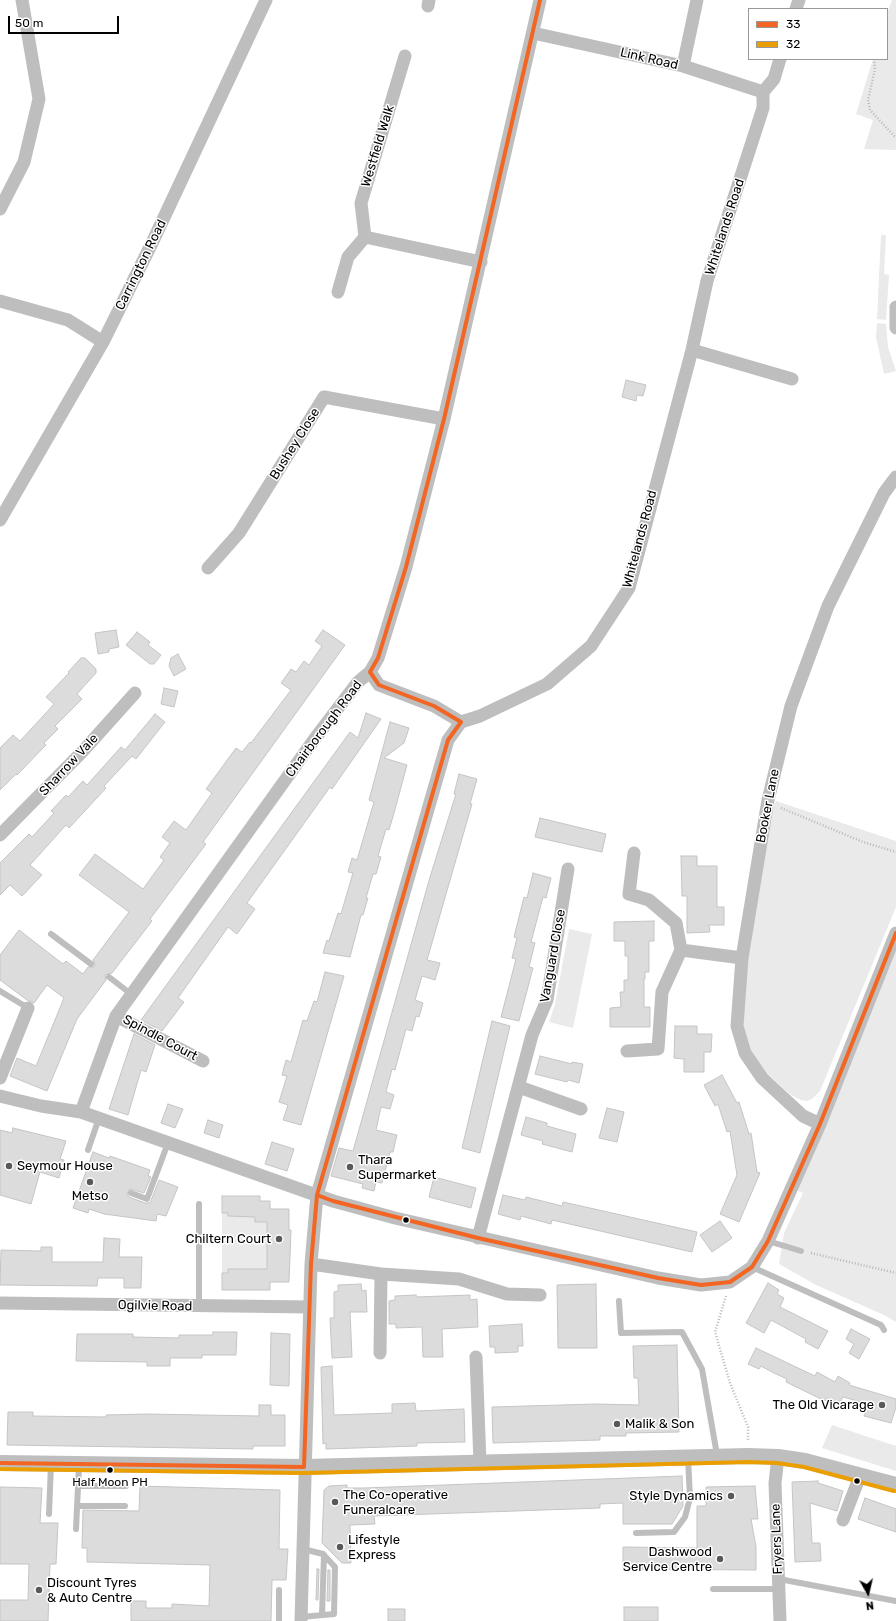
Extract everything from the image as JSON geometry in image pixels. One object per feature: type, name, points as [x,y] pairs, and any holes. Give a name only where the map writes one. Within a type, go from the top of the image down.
[{"type":"street","points":[[0,209],[24,162],[39,100],[22,0]]},
{"type":"street","name":"Carrington Road","points":[[0,520],[103,342],[152,244],[266,0]]},
{"type":"street","name":"Chairborough Road","points":[[81,1112],[116,1016],[316,737],[358,682],[370,672],[378,658],[406,567],[444,418],[540,0]]},
{"type":"street","points":[[683,66],[697,0]]},
{"type":"street","name":"Link Road","points":[[533,33],[683,66],[763,92]]},
{"type":"street","name":"Westfield Walk","points":[[365,237],[361,203],[404,56]]},
{"type":"street","points":[[763,92],[774,79],[780,60]]},
{"type":"street","name":"Whitelands Road","points":[[461,722],[480,716],[547,684],[591,646],[629,588],[646,519],[692,350],[707,281],[764,108],[763,92]]},
{"type":"street","points":[[338,292],[348,257],[365,237],[481,262]]},
{"type":"street","points":[[0,301],[68,320],[103,342]]},
{"type":"street","points":[[896,307],[896,328]]},
{"type":"street","points":[[692,350],[792,379]]},
{"type":"street","name":"Bushey Close","points":[[208,568],[240,533],[324,397],[444,418]]},
{"type":"street","name":"Booker Lane","points":[[820,1124],[803,1116],[762,1078],[745,1053],[737,1026],[742,958],[768,800],[791,706],[828,606],[884,493],[896,477]]},
{"type":"street","points":[[301,1619],[304,1467],[311,1264],[317,1195],[448,740],[461,722],[434,706],[379,685],[370,672]]},
{"type":"street","name":"Sharrow Vale","points":[[0,835],[83,751],[135,693]]},
{"type":"street","points":[[627,1051],[658,1049],[662,992],[681,950],[676,923],[649,900],[629,894],[634,853]]},
{"type":"street","name":"Vanguard Close","points":[[478,1238],[532,1035],[547,1000],[568,868]]},
{"type":"street","points":[[0,1096],[41,1106],[81,1112],[168,1144],[317,1195],[333,1202],[478,1238],[658,1278],[701,1285],[730,1282],[752,1267],[768,1241],[820,1124],[896,933]]},
{"type":"street","points":[[681,950],[742,958]]},
{"type":"street","points":[[0,1078],[28,1008]]},
{"type":"street","name":"Spindle Court","points":[[116,1016],[203,1061]]},
{"type":"street","points":[[519,1087],[581,1109]]},
{"type":"street","points":[[311,1264],[381,1274],[459,1279],[507,1294],[540,1295]]},
{"type":"street","points":[[380,1353],[381,1274]]},
{"type":"street","name":"Ogilvie Road","points":[[0,1303],[199,1307],[310,1307]]},
{"type":"street","points":[[476,1357],[480,1463]]},
{"type":"street","points":[[0,1463],[304,1467],[748,1456],[778,1457],[805,1461],[896,1485]]},
{"type":"street","name":"Fryers Lane","points":[[778,1457],[775,1484],[780,1621]]},
{"type":"street","points":[[843,1520],[860,1476]]},
{"type":"lane","points":[[51,934],[91,964]]},
{"type":"lane","points":[[109,977],[132,994]]},
{"type":"lane","points":[[0,991],[28,1008]]},
{"type":"lane","points":[[88,1150],[99,1118]]},
{"type":"lane","points":[[131,1193],[147,1199],[168,1144]]},
{"type":"lane","points":[[199,1204],[199,1307]]},
{"type":"lane","points":[[768,1241],[801,1251]]},
{"type":"lane","points":[[752,1267],[881,1325],[884,1330]]},
{"type":"lane","points":[[619,1301],[621,1333],[682,1332],[702,1369],[717,1457]]},
{"type":"lane","points":[[636,1533],[674,1532],[685,1517],[690,1498],[688,1458]]},
{"type":"lane","points":[[49,1514],[51,1464]]},
{"type":"lane","points":[[76,1529],[79,1464]]},
{"type":"lane","points":[[78,1486],[126,1486]]},
{"type":"lane","points":[[77,1506],[125,1506]]},
{"type":"lane","points":[[301,1619],[334,1614],[335,1567],[324,1555],[303,1549]]},
{"type":"lane","points":[[322,1615],[324,1555]]},
{"type":"lane","points":[[713,1589],[779,1584],[896,1600]]},
{"type":"lane","points":[[279,1590],[279,1621]]},
{"type":"path","points":[[874,60],[875,69],[868,100],[870,110],[896,138]]},
{"type":"path","points":[[781,809],[863,842],[896,852]]},
{"type":"path","points":[[801,1251],[896,1273]]},
{"type":"path","points":[[730,1282],[715,1332],[730,1383],[748,1427],[748,1456]]},
{"type":"shaded area","points":[[892,0],[896,0],[896,150],[864,149],[873,120],[856,114],[873,60],[888,60],[888,11]]},
{"type":"shaded area","points":[[881,235],[886,235],[884,274],[889,275],[886,320],[877,319]]},
{"type":"shaded area","points":[[877,323],[886,324],[888,347],[896,371],[884,374],[876,337]]},
{"type":"shaded area","points":[[776,801],[896,841],[896,907],[820,1091],[812,1099],[807,1101],[791,1095],[760,1067],[747,1046],[744,1035],[742,998],[765,827]]},
{"type":"shaded area","points":[[569,929],[592,934],[573,1028],[549,1022],[555,1004]]},
{"type":"shaded area","points":[[896,950],[896,1322],[884,1315],[816,1285],[779,1264],[784,1233],[803,1193],[796,1190]]},
{"type":"shaded area","points":[[222,1213],[228,1213],[228,1216],[252,1213],[271,1222],[271,1270],[228,1269],[228,1273],[222,1273]]},
{"type":"shaded area","points":[[832,1425],[896,1446],[896,1471],[822,1448]]},
{"type":"building","points":[[626,380],[646,385],[643,396],[637,395],[636,401],[622,397]]},
{"type":"building","points":[[116,630],[119,647],[109,649],[109,652],[98,654],[95,633]]},
{"type":"building","points":[[323,630],[345,645],[203,842],[206,844],[150,919],[152,921],[112,973],[105,975],[106,980],[77,1019],[47,1091],[10,1076],[17,1058],[36,1066],[64,998],[47,985],[34,1003],[27,1000],[0,980],[0,955],[19,930],[63,964],[66,961],[83,974],[88,967],[94,967],[95,964],[93,960],[129,912],[79,875],[95,854],[143,889],[164,860],[160,857],[170,843],[162,837],[174,821],[186,830],[212,793],[206,789],[236,748],[242,752],[250,742],[251,743],[291,690],[281,683],[291,669],[296,672],[304,661],[309,665],[322,646],[315,641]]},
{"type":"building","points":[[137,632],[150,642],[148,645],[161,655],[154,664],[150,664],[126,645]]},
{"type":"building","points":[[178,654],[186,669],[174,676],[169,666],[171,658]]},
{"type":"building","points":[[81,658],[85,658],[96,669],[96,673],[77,694],[82,699],[55,726],[58,729],[44,743],[46,745],[0,790],[0,748],[13,735],[20,741],[54,704],[46,697]]},
{"type":"building","points":[[164,688],[178,691],[174,707],[161,704]]},
{"type":"building","points":[[366,713],[381,719],[332,789],[330,787],[247,903],[255,909],[237,934],[228,927],[178,998],[184,1002],[162,1031],[141,1020],[350,732],[358,738]]},
{"type":"building","points":[[155,714],[165,722],[136,759],[132,756],[104,786],[106,788],[84,812],[69,828],[66,825],[30,865],[42,875],[22,896],[10,885],[0,895],[0,863],[29,834],[32,837],[54,813],[51,811],[66,795],[68,797],[83,781],[87,785],[121,747],[125,750]]},
{"type":"building","points":[[390,722],[409,728],[404,743],[384,758],[407,765],[394,813],[389,830],[386,829],[378,856],[381,857],[376,874],[373,874],[366,898],[368,898],[363,915],[361,915],[350,957],[323,953],[327,940],[329,941],[338,913],[341,914],[353,873],[348,872],[352,858],[357,860],[374,802],[369,800]]},
{"type":"building","points":[[459,774],[477,779],[470,804],[472,804],[427,960],[440,963],[435,980],[422,976],[415,1000],[423,1003],[419,1017],[416,1016],[412,1031],[406,1029],[395,1070],[392,1069],[386,1092],[394,1095],[390,1109],[381,1107],[376,1130],[397,1135],[393,1152],[390,1152],[382,1183],[376,1182],[374,1191],[362,1188],[363,1184],[331,1176],[339,1148],[353,1151],[430,877],[456,794],[454,794]]},
{"type":"building","points":[[540,818],[606,834],[602,852],[535,837]]},
{"type":"building","points":[[681,856],[697,856],[697,866],[717,866],[717,907],[724,907],[724,925],[709,925],[710,932],[687,933],[687,896],[682,896]]},
{"type":"building","points":[[533,873],[551,878],[546,898],[543,897],[531,942],[535,943],[529,967],[533,968],[519,1021],[501,1017],[516,959],[512,958],[517,938],[514,937],[524,897],[527,898]]},
{"type":"building","points":[[654,921],[654,941],[649,941],[649,972],[645,972],[644,979],[644,1007],[650,1007],[650,1027],[610,1027],[610,1008],[621,1007],[620,992],[624,992],[624,980],[628,980],[628,956],[625,956],[625,941],[614,941],[614,922]]},
{"type":"building","points":[[325,972],[344,976],[301,1125],[283,1120],[288,1105],[279,1102],[287,1076],[282,1075],[286,1060],[291,1062],[303,1020],[307,1021],[314,1001],[317,1002]]},
{"type":"building","points":[[492,1021],[510,1026],[480,1153],[462,1148]]},
{"type":"building","points":[[675,1026],[697,1026],[697,1034],[712,1034],[711,1052],[704,1052],[704,1072],[684,1072],[684,1059],[674,1058]]},
{"type":"building","points":[[134,1034],[155,1045],[146,1072],[141,1070],[128,1115],[109,1109]]},
{"type":"building","points":[[540,1056],[572,1064],[572,1062],[583,1064],[579,1083],[568,1080],[567,1082],[535,1074]]},
{"type":"building","points":[[722,1075],[737,1103],[739,1102],[749,1134],[751,1133],[757,1172],[760,1173],[739,1222],[720,1214],[737,1175],[730,1131],[727,1132],[718,1104],[715,1106],[704,1085]]},
{"type":"building","points":[[168,1104],[183,1109],[175,1128],[161,1123]]},
{"type":"building","points":[[607,1108],[624,1112],[617,1142],[599,1138]]},
{"type":"building","points":[[526,1117],[547,1123],[547,1126],[576,1134],[572,1152],[542,1144],[543,1141],[521,1135]]},
{"type":"building","points":[[208,1120],[223,1125],[219,1138],[204,1133]]},
{"type":"building","points":[[13,1128],[66,1141],[60,1159],[64,1160],[59,1178],[40,1172],[31,1204],[0,1195],[0,1130],[12,1133]]},
{"type":"building","points":[[272,1142],[294,1149],[287,1171],[265,1164]]},
{"type":"building","points":[[93,1152],[109,1158],[110,1156],[150,1170],[148,1176],[151,1177],[144,1193],[130,1189],[127,1193],[129,1197],[145,1203],[150,1203],[159,1180],[178,1187],[166,1216],[157,1214],[156,1221],[104,1214],[89,1209],[88,1213],[73,1208]]},
{"type":"building","points":[[434,1177],[476,1188],[471,1208],[429,1197]]},
{"type":"building","points":[[503,1195],[525,1200],[526,1197],[562,1206],[563,1202],[697,1232],[692,1252],[552,1220],[551,1224],[521,1216],[520,1220],[498,1214]]},
{"type":"building","name":"Chiltern Court","points":[[222,1196],[260,1196],[260,1201],[270,1201],[270,1209],[289,1209],[289,1230],[291,1230],[289,1282],[270,1282],[270,1290],[222,1290],[222,1273],[228,1273],[228,1269],[267,1269],[267,1222],[255,1222],[255,1217],[228,1216],[228,1213],[222,1213]]},
{"type":"building","points":[[720,1221],[732,1238],[712,1252],[700,1235]]},
{"type":"building","points":[[104,1238],[120,1239],[119,1257],[142,1257],[141,1288],[124,1288],[124,1278],[98,1278],[97,1286],[0,1285],[1,1250],[41,1251],[41,1247],[52,1247],[52,1262],[103,1262]]},
{"type":"building","points":[[768,1283],[779,1290],[777,1294],[784,1298],[780,1307],[828,1331],[818,1349],[805,1342],[806,1339],[771,1320],[764,1333],[746,1323]]},
{"type":"building","points":[[361,1284],[362,1291],[366,1290],[367,1312],[350,1312],[352,1357],[332,1358],[330,1318],[334,1318],[334,1292],[338,1291],[338,1285]]},
{"type":"building","points":[[596,1284],[597,1348],[558,1348],[557,1285]]},
{"type":"building","points":[[416,1295],[416,1297],[470,1295],[470,1300],[477,1299],[478,1327],[442,1329],[443,1357],[423,1357],[422,1327],[396,1328],[396,1324],[389,1324],[389,1301],[395,1300],[395,1296]]},
{"type":"building","points":[[522,1324],[523,1346],[518,1346],[518,1352],[495,1353],[495,1347],[490,1347],[489,1326]]},
{"type":"building","points":[[851,1329],[870,1339],[859,1359],[849,1353],[854,1344],[846,1339]]},
{"type":"building","points":[[213,1332],[237,1332],[236,1355],[202,1355],[202,1358],[170,1358],[170,1366],[147,1366],[147,1362],[76,1361],[77,1334],[133,1334],[133,1337],[179,1338],[179,1335],[213,1335]]},
{"type":"building","points":[[271,1333],[290,1334],[289,1386],[270,1385]]},
{"type":"building","points":[[677,1345],[679,1432],[626,1433],[626,1436],[600,1436],[600,1440],[493,1443],[492,1407],[596,1404],[639,1405],[638,1378],[634,1378],[633,1346]]},
{"type":"building","points":[[756,1348],[815,1376],[817,1372],[835,1382],[838,1376],[850,1383],[849,1385],[896,1399],[896,1407],[891,1423],[864,1416],[868,1404],[843,1397],[839,1404],[827,1398],[825,1401],[786,1382],[787,1379],[761,1366],[759,1369],[748,1364]]},
{"type":"building","points":[[332,1366],[334,1415],[392,1413],[392,1404],[415,1403],[416,1411],[464,1409],[465,1442],[417,1443],[417,1446],[326,1449],[326,1443],[323,1444],[321,1367]]},
{"type":"building","points":[[259,1405],[271,1405],[271,1415],[285,1415],[285,1446],[253,1446],[253,1449],[7,1445],[8,1412],[33,1412],[33,1416],[106,1417],[106,1415],[146,1414],[259,1416]]},
{"type":"building","points":[[682,1476],[683,1506],[672,1524],[623,1524],[623,1503],[600,1504],[600,1508],[374,1516],[375,1524],[350,1525],[351,1563],[342,1563],[322,1543],[324,1490],[329,1486],[347,1485],[347,1488],[364,1488]]},
{"type":"building","points":[[818,1481],[818,1483],[843,1491],[837,1511],[810,1503],[812,1543],[820,1543],[821,1561],[795,1562],[792,1482]]},
{"type":"building","points":[[140,1486],[280,1490],[279,1549],[288,1549],[286,1580],[272,1580],[271,1621],[131,1621],[131,1601],[146,1601],[146,1608],[172,1608],[172,1604],[209,1606],[210,1565],[87,1562],[87,1548],[82,1548],[83,1510],[139,1511]]},
{"type":"building","points":[[755,1486],[758,1519],[751,1519],[756,1547],[756,1570],[623,1569],[623,1547],[697,1548],[697,1506],[706,1506],[706,1487]]},
{"type":"building","points":[[0,1487],[42,1488],[40,1523],[58,1523],[56,1564],[50,1564],[48,1621],[0,1621],[0,1600],[28,1600],[29,1564],[0,1564]]},
{"type":"building","points":[[865,1498],[896,1509],[896,1532],[858,1519]]},
{"type":"building","points":[[317,1569],[319,1569],[318,1600],[316,1600]]},
{"type":"building","points":[[328,1570],[330,1570],[330,1601],[327,1601]]},
{"type":"building","points":[[624,1607],[658,1607],[658,1621],[624,1621]]},
{"type":"building","points":[[388,1609],[405,1609],[405,1621],[388,1621]]},
{"type":"transit line","name":"33","points":[[304,1467],[311,1264],[317,1195],[448,740],[461,722],[434,706],[379,685],[370,672],[378,658],[406,567],[444,419],[540,0]]},
{"type":"transit line","name":"33","points":[[317,1195],[333,1201],[478,1238],[658,1278],[701,1285],[730,1282],[752,1267],[768,1241],[820,1124],[896,933]]},
{"type":"transit line","name":"32","points":[[0,1469],[304,1473],[748,1462],[777,1463],[804,1467],[894,1491]]},
{"type":"transit line","name":"33","points":[[0,1463],[304,1467]]},
{"type":"place","name":"Seymour House","points":[[9,1166]]},
{"type":"place","name":"Thara Supermarket","points":[[350,1167]]},
{"type":"place","name":"Metso","points":[[90,1182]]},
{"type":"place","name":"Chiltern Court","points":[[279,1239]]},
{"type":"place","name":"The Old Vicarage","points":[[882,1405]]},
{"type":"place","name":"Malik & Son","points":[[617,1424]]},
{"type":"place","name":"Half Moon PH","points":[[110,1470]]},
{"type":"place","name":"Style Dynamics","points":[[731,1496]]},
{"type":"place","name":"The Co-operative Funeralcare","points":[[335,1502]]},
{"type":"place","name":"Lifestyle Express","points":[[340,1547]]},
{"type":"place","name":"Dashwood Service Centre","points":[[720,1559]]},
{"type":"place","name":"Discount Tyres & Auto Centre","points":[[39,1590]]}]
